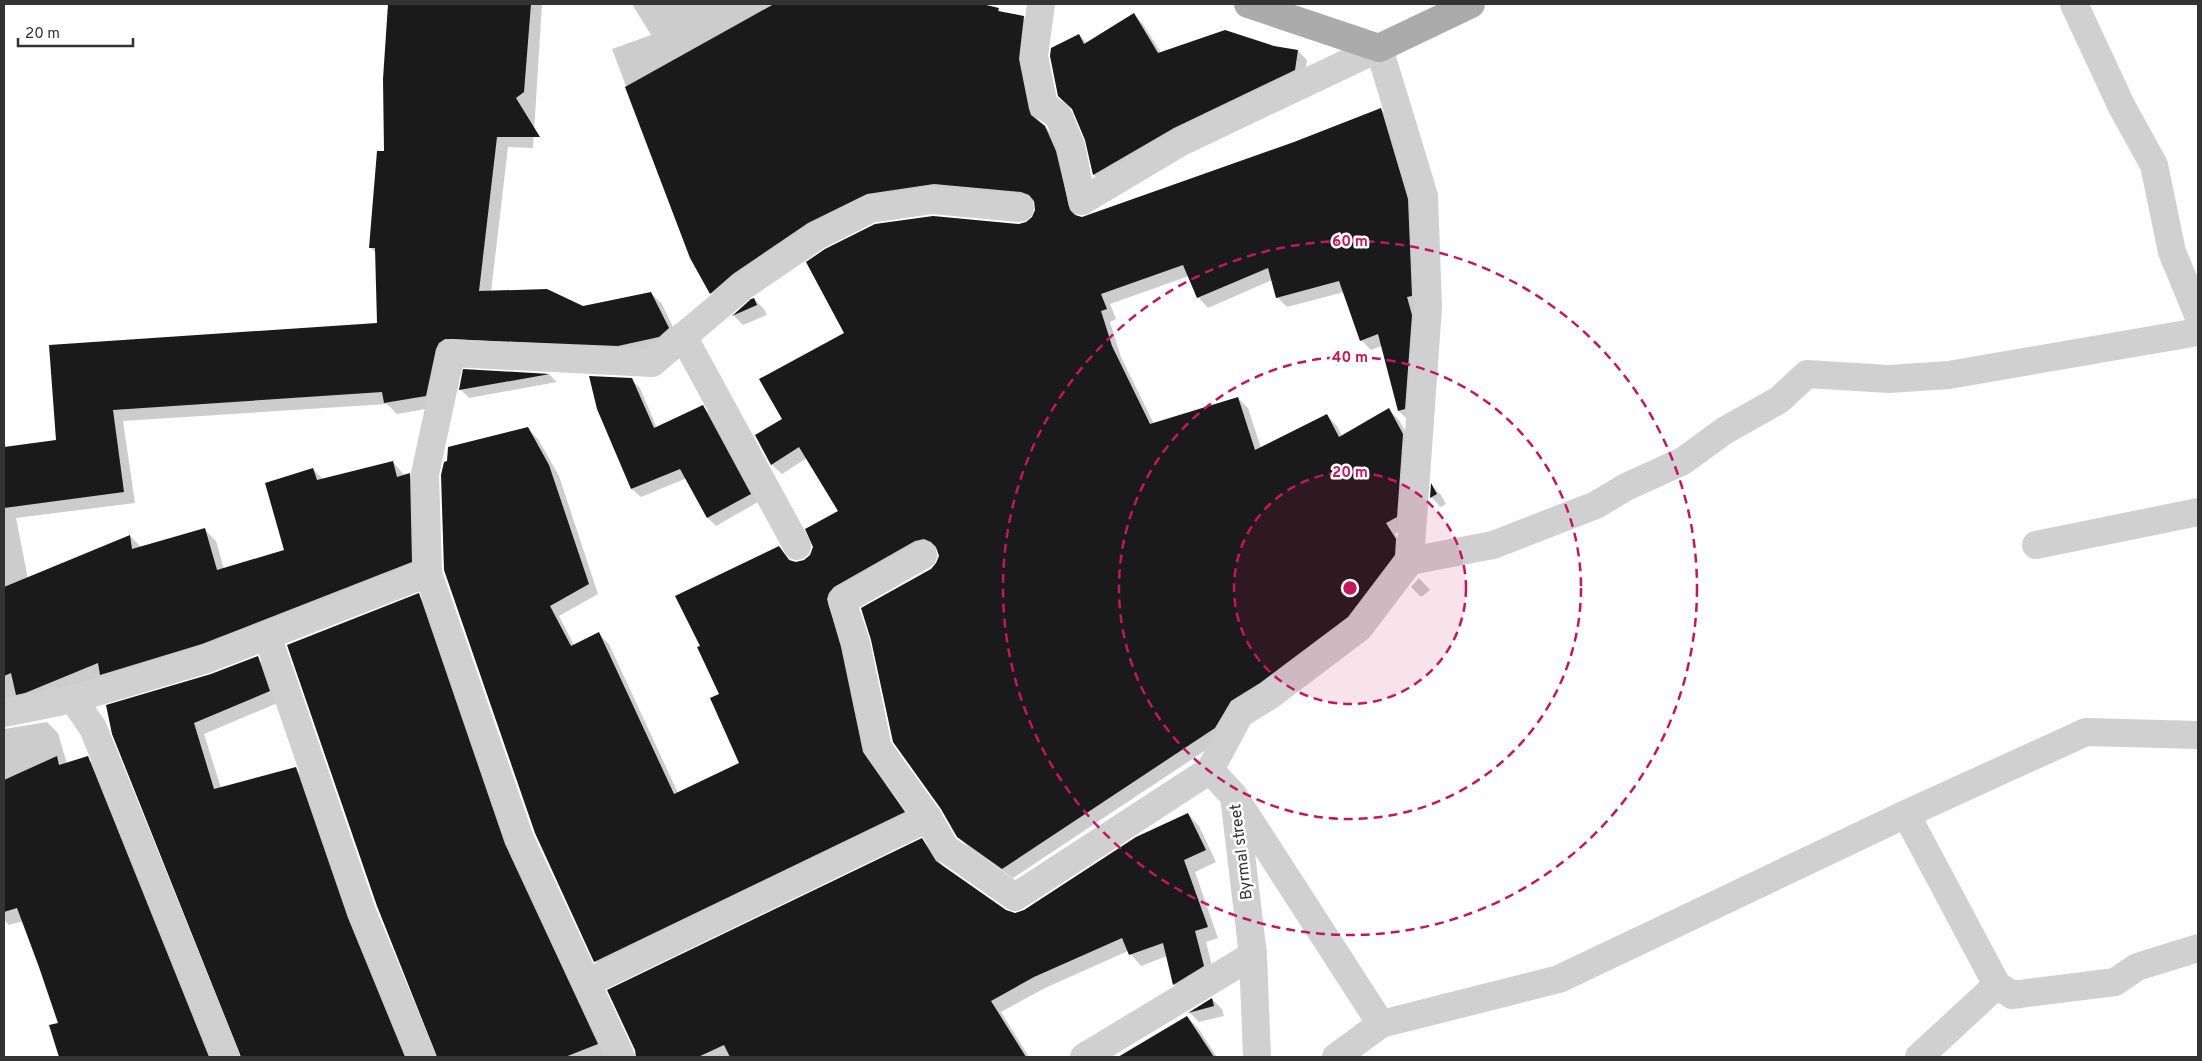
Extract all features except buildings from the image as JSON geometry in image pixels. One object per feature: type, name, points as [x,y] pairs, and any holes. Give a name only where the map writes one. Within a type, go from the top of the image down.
[{"type":"main road","points":[[1248,4],[1379,48],[1470,4]]},
{"type":"street","points":[[923,555],[842,601],[856,643],[878,748],[928,818],[945,848],[1015,897],[1210,770],[1240,714],[1269,696],[1359,628],[1410,561],[1428,307],[1424,196],[1379,48],[1181,142],[1082,201],[1072,146],[1058,115],[1044,106],[1034,56],[1041,4]]},
{"type":"street","points":[[2074,4],[2122,106],[2154,165],[2172,252],[2198,315]]},
{"type":"street","points":[[621,1057],[520,839],[428,573],[425,474],[451,353],[652,363],[742,287],[817,236],[870,209],[933,200],[1020,208]]},
{"type":"street","points":[[1410,561],[1493,545],[1596,505],[1626,487],[1683,461],[1724,432],[1779,400],[1807,374],[1889,379],[1949,375],[2037,358],[2114,348],[2198,332]]},
{"type":"street","points":[[683,336],[797,546]]},
{"type":"street","points":[[2036,545],[2198,512]]},
{"type":"street","points":[[4,713],[73,699],[207,659],[428,573]]},
{"type":"street","points":[[267,635],[362,912],[422,1057]]},
{"type":"street","points":[[73,699],[93,728],[226,1057]]},
{"type":"street","points":[[1336,1057],[1381,1024],[1559,979],[1906,814],[2086,732],[2198,735]]},
{"type":"street","name":"Byrmal street","points":[[1210,770],[1234,796],[1253,955],[1257,1057]]},
{"type":"street","points":[[1234,796],[1381,1024]]},
{"type":"street","points":[[1906,814],[1997,985],[2012,995],[2115,982],[2137,967],[2198,948]]},
{"type":"street","points":[[587,983],[928,818]]},
{"type":"street","points":[[1084,1057],[1253,955]]},
{"type":"street","points":[[1919,1057],[1997,985]]}]
